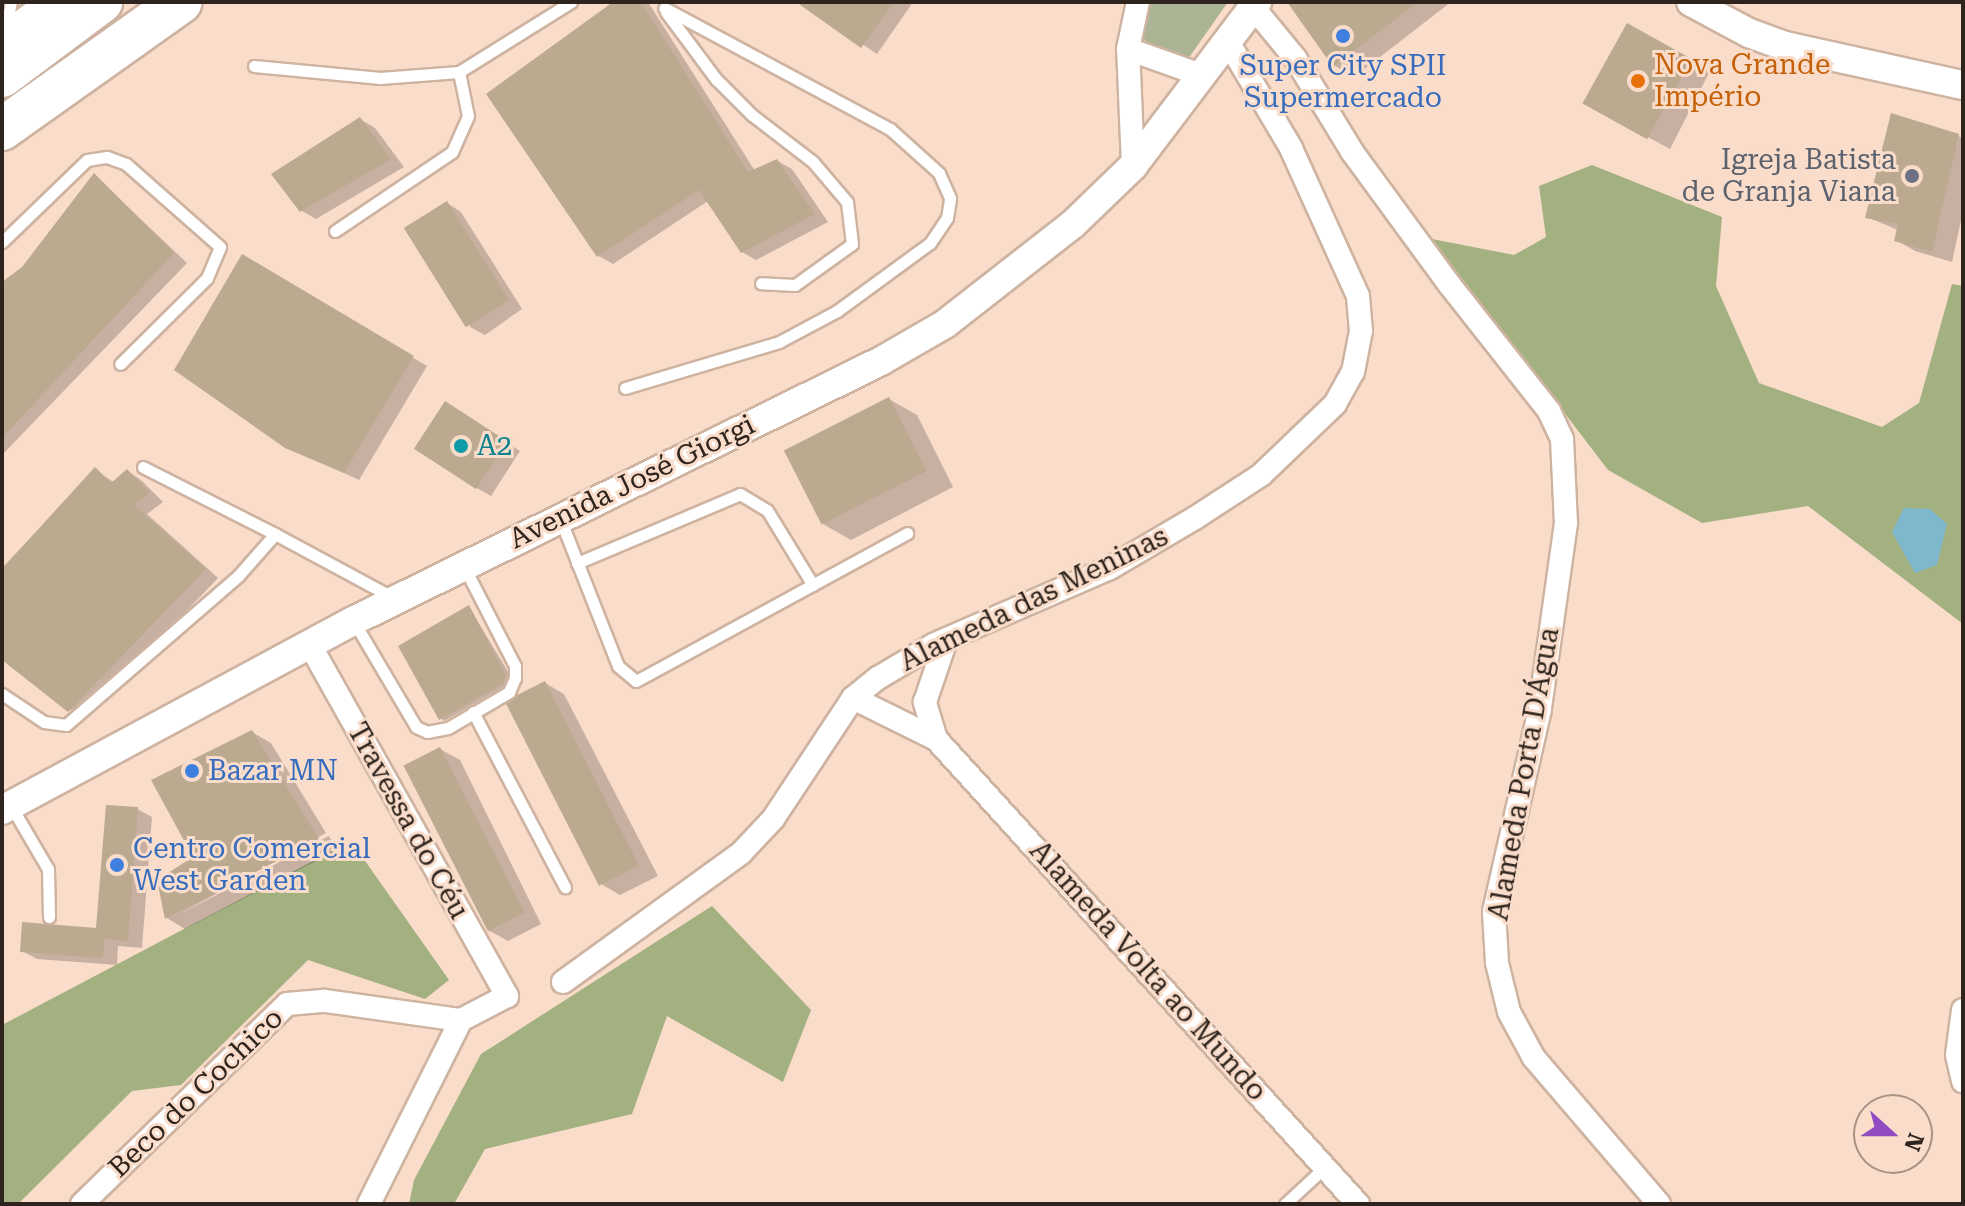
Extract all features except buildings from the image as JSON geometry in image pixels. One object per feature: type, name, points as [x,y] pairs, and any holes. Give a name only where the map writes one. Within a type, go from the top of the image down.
[{"type":"highway","points":[[3,50],[101,2]]},
{"type":"highway","points":[[2,129],[181,2]]},
{"type":"street","points":[[3,50],[52,2]]},
{"type":"street","points":[[1133,166],[1128,49],[1138,2]]},
{"type":"street","points":[[1691,2],[1785,46],[1963,85]]},
{"type":"street","name":"Avenida José Giorgi","points":[[6,807],[353,621],[881,361],[945,324],[1073,224],[1133,166],[1255,4]]},
{"type":"street","name":"Alameda Porta D'Água","points":[[1255,4],[1295,58],[1353,153],[1440,273],[1549,411],[1562,439],[1566,523],[1540,709],[1494,912],[1497,963],[1509,1012],[1534,1058],[1659,1204]]},
{"type":"street","name":"Alameda das Meninas","points":[[563,982],[741,853],[773,819],[853,698],[910,657],[1110,568],[1261,475],[1335,404],[1353,372],[1361,331],[1358,296],[1291,148],[1227,40]]},
{"type":"street","points":[[1128,49],[1201,75]]},
{"type":"street","name":"Alameda Volta ao Mundo","points":[[936,739],[925,702],[946,640]]},
{"type":"street","name":"Travessa do Céu","points":[[310,645],[507,996],[461,1020]]},
{"type":"street","name":"Alameda Volta ao Mundo","points":[[853,698],[936,739],[1358,1204]]},
{"type":"street","name":"Beco do Cochico","points":[[82,1204],[287,1004],[325,1001],[461,1020]]},
{"type":"street","points":[[1963,1010],[1957,1055],[1963,1081]]},
{"type":"street","points":[[369,1204],[461,1020]]},
{"type":"lane","points":[[3,50],[11,2]]},
{"type":"lane","points":[[254,66],[380,78],[459,72],[571,2]]},
{"type":"lane","points":[[662,5],[716,79],[752,115],[813,162],[847,202],[852,244],[795,285],[761,283]]},
{"type":"lane","points":[[625,388],[779,342],[837,311],[930,243],[947,218],[950,198],[939,173],[890,129],[662,5]]},
{"type":"lane","points":[[335,231],[452,152],[468,116],[459,72]]},
{"type":"lane","points":[[2,242],[87,160],[107,157],[126,164],[220,247],[207,278],[120,364]]},
{"type":"lane","points":[[143,467],[397,600]]},
{"type":"lane","points":[[577,563],[740,494],[767,510],[813,585]]},
{"type":"lane","points":[[559,517],[618,666],[636,681],[907,533]]},
{"type":"lane","points":[[2,694],[44,722],[66,725],[238,576],[275,534]]},
{"type":"lane","points":[[353,621],[416,727],[437,731],[509,692],[515,666],[462,565]]},
{"type":"lane","points":[[473,712],[565,887]]},
{"type":"lane","points":[[6,807],[48,869],[49,917]]},
{"type":"lane","points":[[1285,1204],[1326,1167]]},
{"type":"green space","points":[[1151,2],[1228,2],[1188,59],[1175,63],[1142,38]]},
{"type":"green space","points":[[1592,165],[1722,217],[1716,286],[1759,383],[1882,427],[1919,403],[1952,284],[1963,286],[1963,624],[1808,506],[1702,523],[1608,470],[1432,239],[1514,255],[1546,237],[1539,186]]},
{"type":"green space","points":[[351,841],[449,980],[425,999],[308,960],[181,1085],[132,1091],[18,1204],[2,1204],[2,1025]]},
{"type":"green space","points":[[712,906],[811,1010],[783,1082],[667,1016],[632,1114],[485,1149],[454,1204],[409,1204],[414,1180],[481,1054]]},
{"type":"water","points":[[1904,508],[1930,509],[1947,524],[1937,565],[1915,573],[1892,532]]},
{"type":"place","name":"Super City SPII Supermercado","points":[[1343,36]]},
{"type":"place","name":"Nova Grande Império","points":[[1638,81]]},
{"type":"place","name":"Igreja Batista de Granja Viana","points":[[1912,176]]},
{"type":"place","name":"A2","points":[[461,446]]},
{"type":"place","name":"Bazar MN","points":[[192,771]]},
{"type":"place","name":"Centro Comercial West Garden","points":[[117,865]]}]
